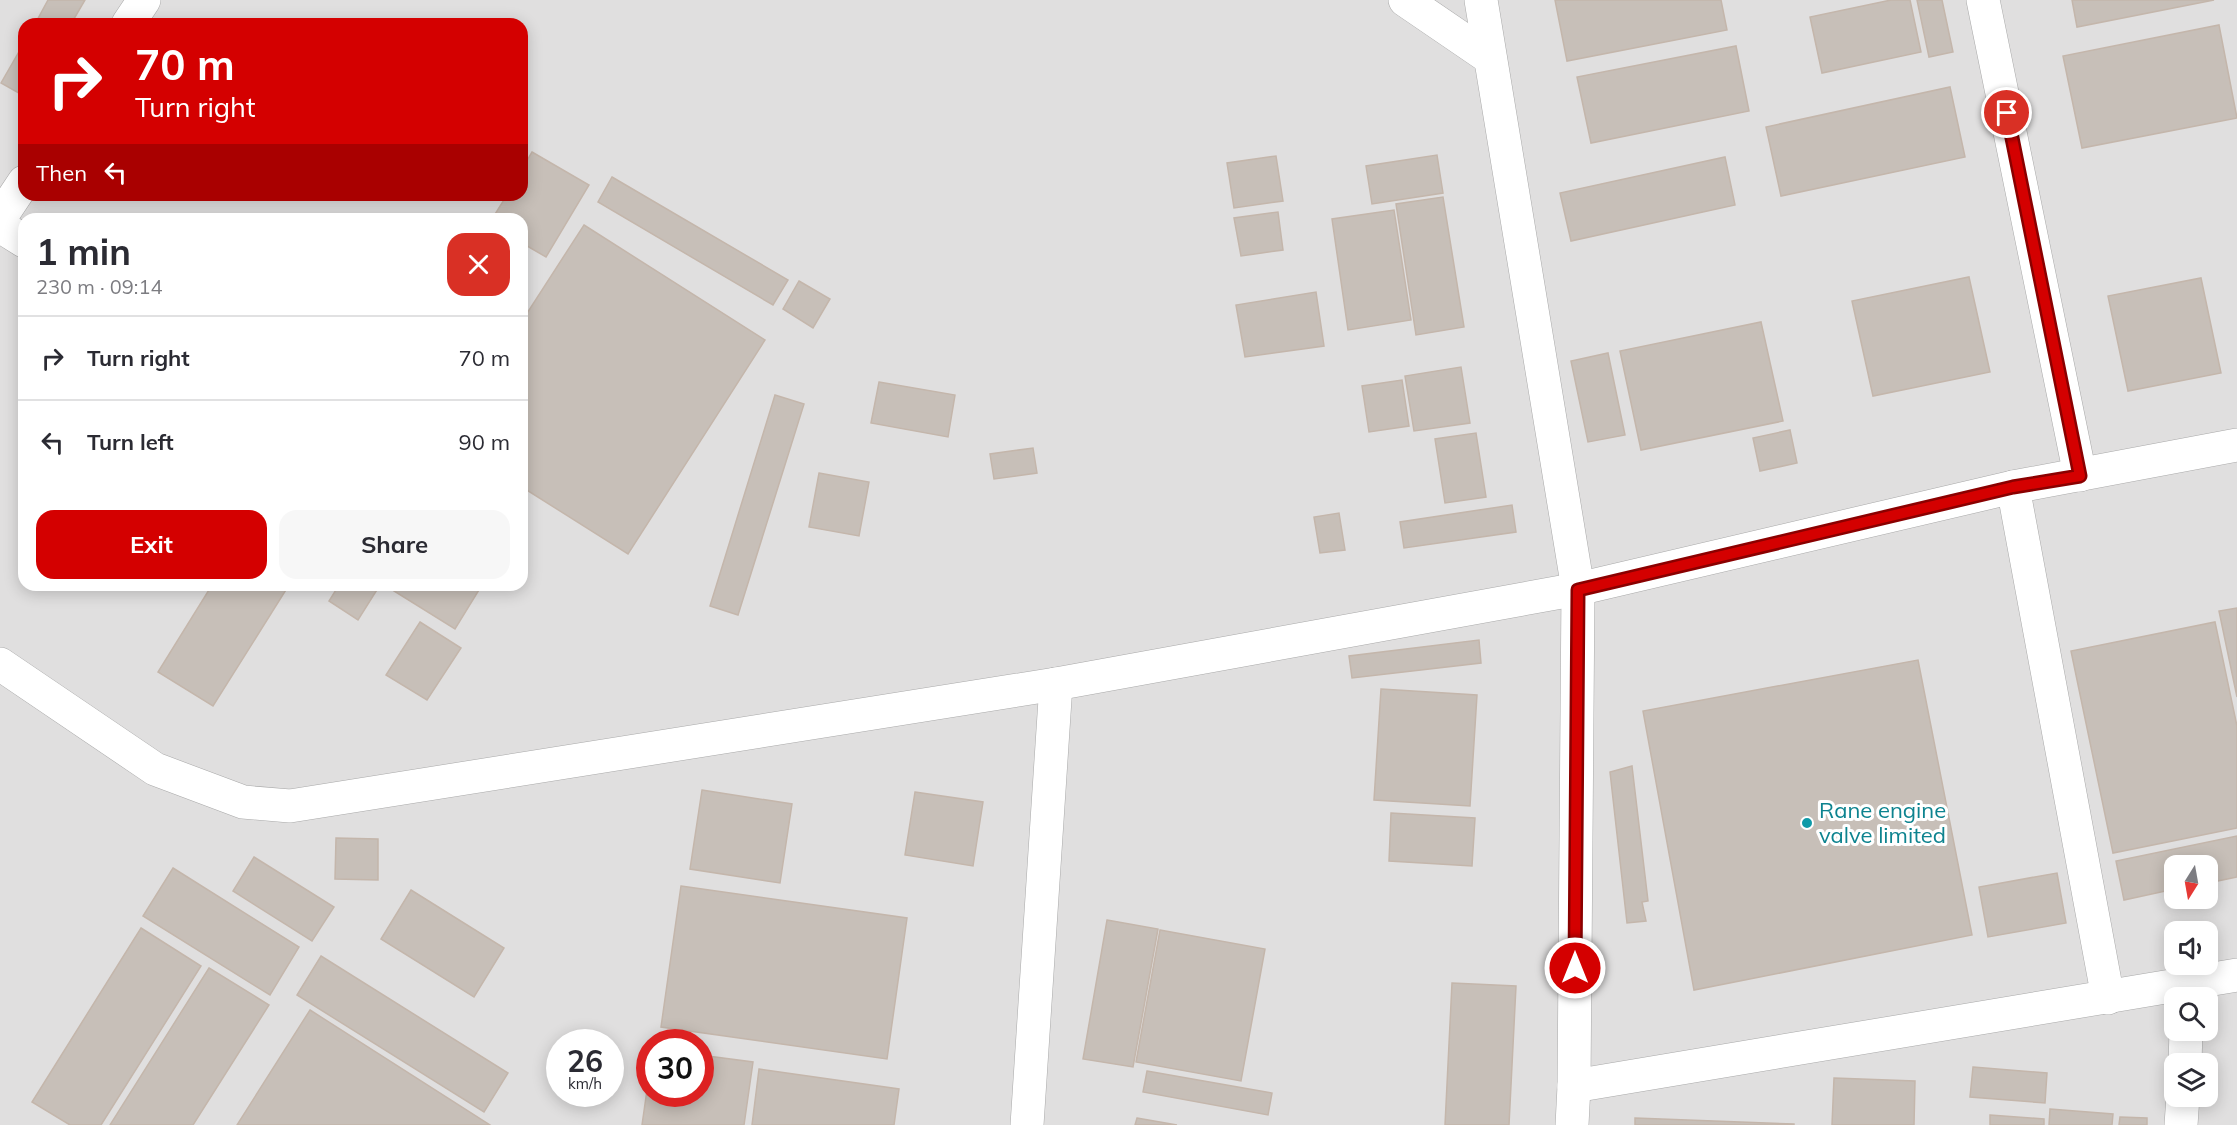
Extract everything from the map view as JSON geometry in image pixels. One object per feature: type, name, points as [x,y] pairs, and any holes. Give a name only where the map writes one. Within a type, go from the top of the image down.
[{"type":"street","points":[[132,18],[144,0]]},
{"type":"street","points":[[1405,0],[1490,58]]},
{"type":"street","points":[[1481,0],[1578,590],[1572,1125]]},
{"type":"street","points":[[1983,0],[2080,476]]},
{"type":"street","points":[[0,218],[18,191]]},
{"type":"street","points":[[0,226],[18,237]]},
{"type":"street","points":[[0,664],[155,769],[243,802],[290,806],[1056,684],[1578,590],[2013,487],[2237,445]]},
{"type":"street","points":[[2013,487],[2108,998]]},
{"type":"street","points":[[1027,1125],[1056,684]]},
{"type":"street","points":[[2200,987],[2237,975]]},
{"type":"street","points":[[1574,1086],[2108,998],[2164,993]]},
{"type":"street","points":[[2181,1125],[2182,1107]]},
{"type":"shaded area","points":[[0,0],[2237,0],[2237,1125],[0,1125]]},
{"type":"building","points":[[48,0],[85,0],[74,18],[38,18]]},
{"type":"building","points":[[1555,0],[1721,0],[1727,30],[1567,61]]},
{"type":"building","points":[[1891,0],[1910,0],[1921,52],[1822,73],[1810,17]]},
{"type":"building","points":[[1917,0],[1942,0],[1953,52],[1929,57]]},
{"type":"building","points":[[2072,0],[2214,0],[2077,27]]},
{"type":"building","points":[[2219,25],[2237,118],[2082,148],[2063,56]]},
{"type":"building","points":[[1736,46],[1749,111],[1591,143],[1577,77]]},
{"type":"building","points":[[18,53],[18,93],[1,83]]},
{"type":"building","points":[[1950,87],[1965,157],[1781,196],[1766,127]]},
{"type":"building","points":[[532,152],[589,185],[546,257],[528,246],[528,213],[496,213],[503,201],[528,201],[528,159]]},
{"type":"building","points":[[1437,155],[1443,193],[1372,204],[1366,166]]},
{"type":"building","points":[[1276,156],[1283,201],[1234,208],[1227,163]]},
{"type":"building","points":[[1725,157],[1735,205],[1571,241],[1560,193]]},
{"type":"building","points":[[612,177],[788,280],[773,305],[598,202]]},
{"type":"building","points":[[1443,197],[1464,327],[1416,335],[1396,204]]},
{"type":"building","points":[[1394,210],[1411,320],[1348,330],[1332,219]]},
{"type":"building","points":[[1278,212],[1283,250],[1241,256],[1234,218]]},
{"type":"building","points":[[584,225],[765,340],[628,554],[528,491],[528,312]]},
{"type":"building","points":[[1969,277],[1990,372],[1873,396],[1852,301]]},
{"type":"building","points":[[2201,278],[2221,373],[2128,391],[2108,296]]},
{"type":"building","points":[[799,281],[830,299],[813,328],[783,309]]},
{"type":"building","points":[[1316,292],[1324,346],[1245,357],[1236,305]]},
{"type":"building","points":[[1761,322],[1783,421],[1641,450],[1620,351]]},
{"type":"building","points":[[1608,353],[1625,435],[1588,442],[1571,361]]},
{"type":"building","points":[[1461,367],[1470,423],[1414,431],[1405,376]]},
{"type":"building","points":[[1402,380],[1409,426],[1369,432],[1362,386]]},
{"type":"building","points":[[879,382],[955,395],[948,437],[871,423]]},
{"type":"building","points":[[775,395],[804,404],[738,615],[710,606]]},
{"type":"building","points":[[1790,430],[1797,463],[1760,471],[1753,438]]},
{"type":"building","points":[[1476,433],[1486,497],[1445,503],[1435,439]]},
{"type":"building","points":[[1033,448],[1037,473],[994,479],[990,454]]},
{"type":"building","points":[[819,473],[869,482],[859,536],[809,527]]},
{"type":"building","points":[[1512,505],[1516,532],[1404,548],[1400,522]]},
{"type":"building","points":[[1339,513],[1345,550],[1320,553],[1314,517]]},
{"type":"building","points":[[208,591],[285,591],[213,706],[158,672]]},
{"type":"building","points":[[335,591],[376,591],[358,620],[329,601]]},
{"type":"building","points":[[394,591],[478,591],[455,629]]},
{"type":"building","points":[[2237,608],[2237,697],[2219,611]]},
{"type":"building","points":[[420,622],[461,648],[427,700],[386,675]]},
{"type":"building","points":[[2215,622],[2237,726],[2237,828],[2113,853],[2071,651]]},
{"type":"building","points":[[1479,640],[1481,663],[1352,678],[1349,656]]},
{"type":"building","name":"Rane engine valve limited","points":[[1918,660],[1972,935],[1694,990],[1643,711]]},
{"type":"building","points":[[1381,689],[1477,695],[1470,806],[1374,800]]},
{"type":"building","points":[[1632,766],[1648,901],[1642,902],[1646,921],[1627,923],[1610,772]]},
{"type":"building","points":[[702,790],[792,804],[780,883],[690,869]]},
{"type":"building","points":[[915,792],[983,802],[973,866],[905,855]]},
{"type":"building","points":[[1391,813],[1475,818],[1472,866],[1389,861]]},
{"type":"building","points":[[2237,836],[2237,877],[2218,881],[2218,855],[2164,855],[2164,891],[2124,900],[2116,861]]},
{"type":"building","points":[[336,838],[378,839],[378,880],[335,879]]},
{"type":"building","points":[[254,857],[334,907],[312,941],[233,891]]},
{"type":"building","points":[[173,868],[299,947],[270,995],[143,916]]},
{"type":"building","points":[[2057,873],[2066,923],[1988,937],[1979,887]]},
{"type":"building","points":[[681,886],[907,918],[887,1059],[714,1035],[714,1029],[661,1027]]},
{"type":"building","points":[[411,890],[504,948],[474,997],[381,939]]},
{"type":"building","points":[[1107,920],[1158,929],[1133,1067],[1083,1059]]},
{"type":"building","points":[[141,928],[201,966],[101,1125],[70,1125],[32,1102]]},
{"type":"building","points":[[1160,930],[1265,949],[1241,1081],[1136,1062]]},
{"type":"building","points":[[321,956],[508,1073],[484,1112],[297,995]]},
{"type":"building","points":[[209,968],[269,1005],[193,1125],[110,1125]]},
{"type":"building","points":[[1452,983],[1516,986],[1509,1125],[1445,1125]]},
{"type":"building","points":[[310,1010],[490,1125],[237,1125]]},
{"type":"building","points":[[714,1057],[753,1062],[744,1125],[642,1125],[645,1107],[714,1107]]},
{"type":"building","points":[[1973,1067],[2047,1073],[2045,1103],[1970,1097]]},
{"type":"building","points":[[759,1069],[899,1089],[894,1125],[752,1125]]},
{"type":"building","points":[[1147,1071],[1272,1093],[1268,1115],[1143,1092]]},
{"type":"building","points":[[1834,1078],[1915,1081],[1914,1125],[1832,1125]]},
{"type":"building","points":[[2050,1109],[2113,1114],[2112,1125],[2049,1125]]},
{"type":"building","points":[[1990,1115],[2044,1119],[2044,1125],[1990,1125]]},
{"type":"building","points":[[2120,1117],[2147,1118],[2147,1125],[2119,1125]]},
{"type":"building","points":[[1137,1118],[1177,1125],[1135,1125]]},
{"type":"building","points":[[1635,1118],[1794,1124],[1794,1125],[1635,1125]]},
{"type":"place","name":"Rane engine valve limited","points":[[1807,823]]},
{"type":"route","points":[[1575,968],[1578,590],[2013,487],[2080,476],[2007,113]]}]
